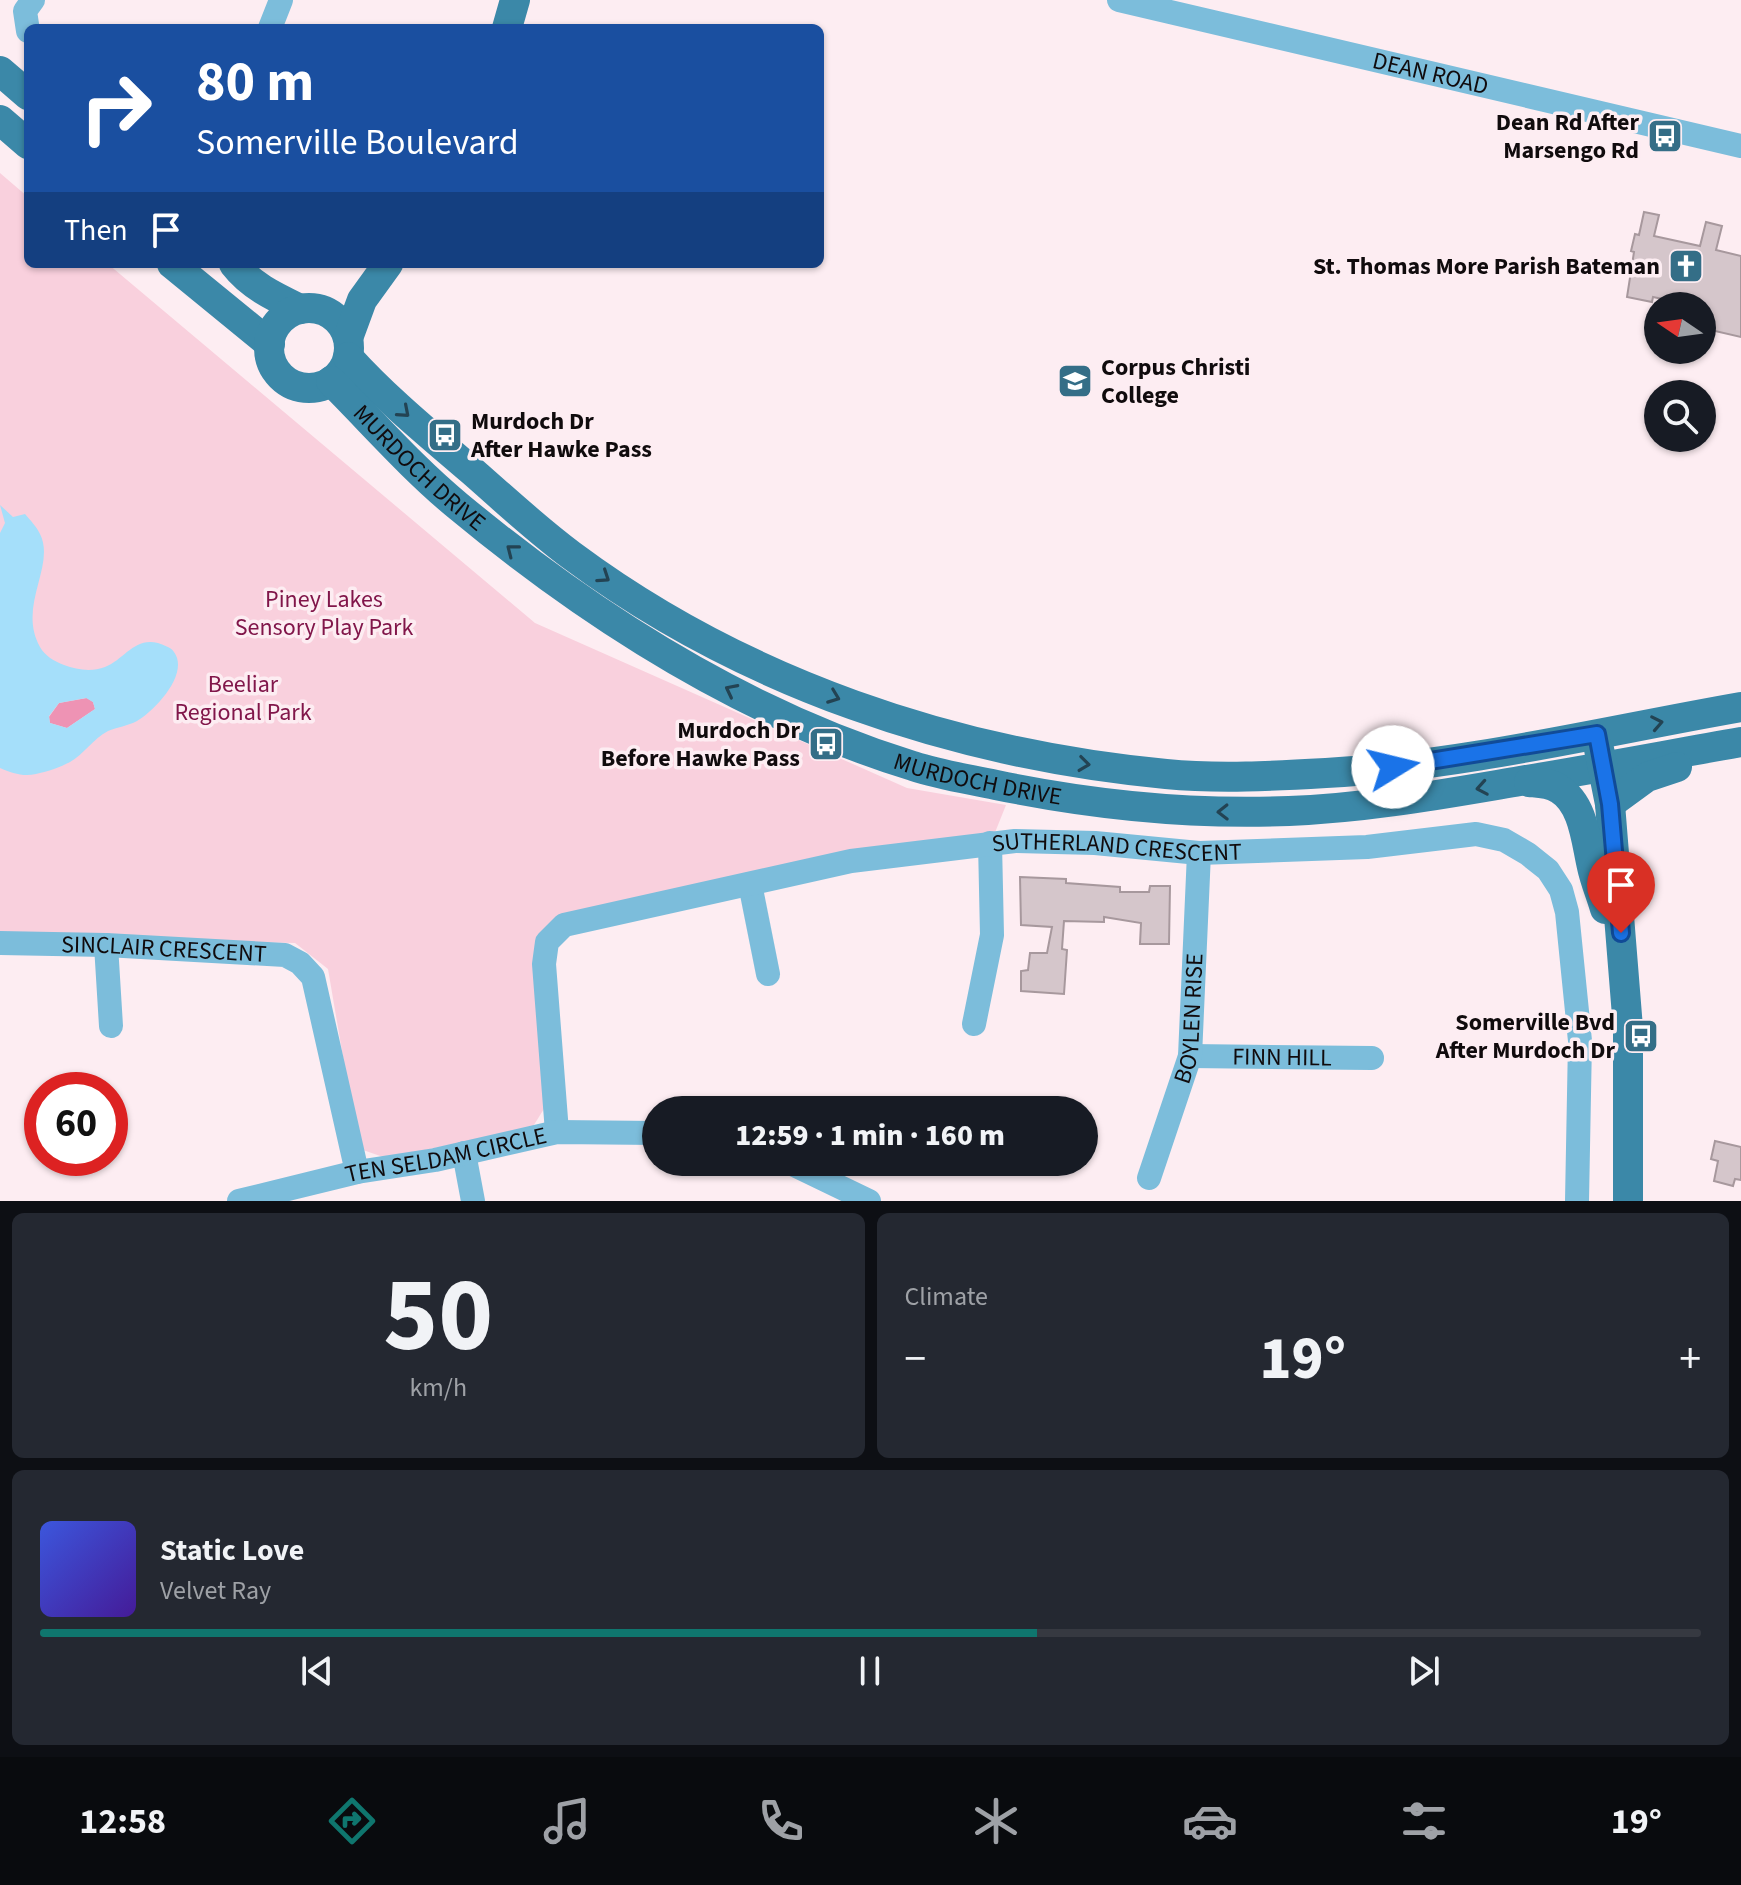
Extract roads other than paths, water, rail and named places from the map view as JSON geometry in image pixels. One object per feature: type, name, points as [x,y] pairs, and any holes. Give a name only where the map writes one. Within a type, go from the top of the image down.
[{"type":"main road","points":[[508,24],[515,0]]},
{"type":"main road","points":[[0,71],[24,92]]},
{"type":"main road","points":[[0,120],[24,141]]},
{"type":"main road","points":[[177,268],[270,344]]},
{"type":"main road","points":[[237,268],[263,291],[336,318],[342,359]]},
{"type":"main road","points":[[367,268],[351,284],[307,308],[290,312],[276,326],[270,344],[274,366],[289,382],[310,387],[342,359],[362,300],[385,268]]},
{"type":"main road","name":"MURDOCH DRIVE","points":[[342,359],[570,554],[644,604],[717,646],[892,720],[1056,760],[1169,775],[1311,774],[1393,767],[1739,707]]},
{"type":"main road","name":"MURDOCH DRIVE","points":[[342,359],[397,451],[456,505],[532,565],[622,629],[684,666],[772,710],[910,766],[1050,796],[1205,812],[1292,811],[1369,804],[1741,744]]},
{"type":"main road","points":[[1589,735],[1605,909],[1617,1101],[1614,1201]]},
{"type":"main road","points":[[1610,804],[1647,777],[1741,744]]},
{"type":"main road","points":[[1594,769],[1610,804],[1628,1028],[1628,1201]]},
{"type":"main road","points":[[1521,781],[1546,783],[1569,800],[1584,826],[1592,868],[1605,909]]},
{"type":"street","points":[[27,24],[25,11],[33,0]]},
{"type":"street","points":[[272,24],[281,0]]},
{"type":"street","name":"DEAN ROAD","points":[[1119,0],[1741,146]]},
{"type":"street","name":"SUTHERLAND CRESCENT","points":[[557,1132],[544,950],[552,935],[564,925],[851,861],[990,843],[1029,840],[1095,843],[1199,853],[1367,847],[1476,834],[1504,840],[1528,854],[1548,870],[1561,890],[1567,912],[1580,1041],[1577,1201]]},
{"type":"street","points":[[974,1024],[992,935],[990,843]]},
{"type":"street","name":"BOYLEN RISE","points":[[1149,1178],[1190,1056],[1199,853]]},
{"type":"street","points":[[750,884],[768,974]]},
{"type":"street","name":"SINCLAIR CRESCENT","points":[[0,943],[106,945],[285,955],[300,963],[313,977],[357,1172]]},
{"type":"street","points":[[106,945],[111,1026]]},
{"type":"street","name":"FINN HILL","points":[[1190,1056],[1372,1058]]},
{"type":"street","name":"TEN SELDAM CIRCLE","points":[[252,1199],[357,1172],[557,1132],[642,1133]]},
{"type":"street","points":[[464,1153],[473,1201]]},
{"type":"street","points":[[817,1176],[869,1201]]},
{"type":"water","points":[[0,505],[13,517],[25,514],[40,534],[44,546],[33,617],[34,632],[47,656],[69,667],[95,670],[112,663],[136,646],[150,642],[171,649],[178,661],[174,681],[168,691],[144,716],[103,734],[70,762],[31,775],[0,768],[0,533],[5,523]],"holes":[[[86,698],[93,702],[95,709],[67,728],[50,723],[49,716],[59,703]]]},
{"type":"place","name":"Dean Rd After Marsengo Rd","points":[[1665,136]]},
{"type":"place","name":"St. Thomas More Parish Bateman","points":[[1686,266]]},
{"type":"place","name":"Corpus Christi College","points":[[1075,381]]},
{"type":"place","name":"Murdoch Dr After Hawke Pass","points":[[445,435]]},
{"type":"place","name":"Murdoch Dr Before Hawke Pass","points":[[826,744]]},
{"type":"place","name":"Somerville Bvd After Murdoch Dr","points":[[1641,1036]]},
{"type":"park label","name":"Piney Lakes Sensory Play Park","points":[[324,613]]},
{"type":"park label","name":"Beeliar Regional Park","points":[[243,698]]}]
